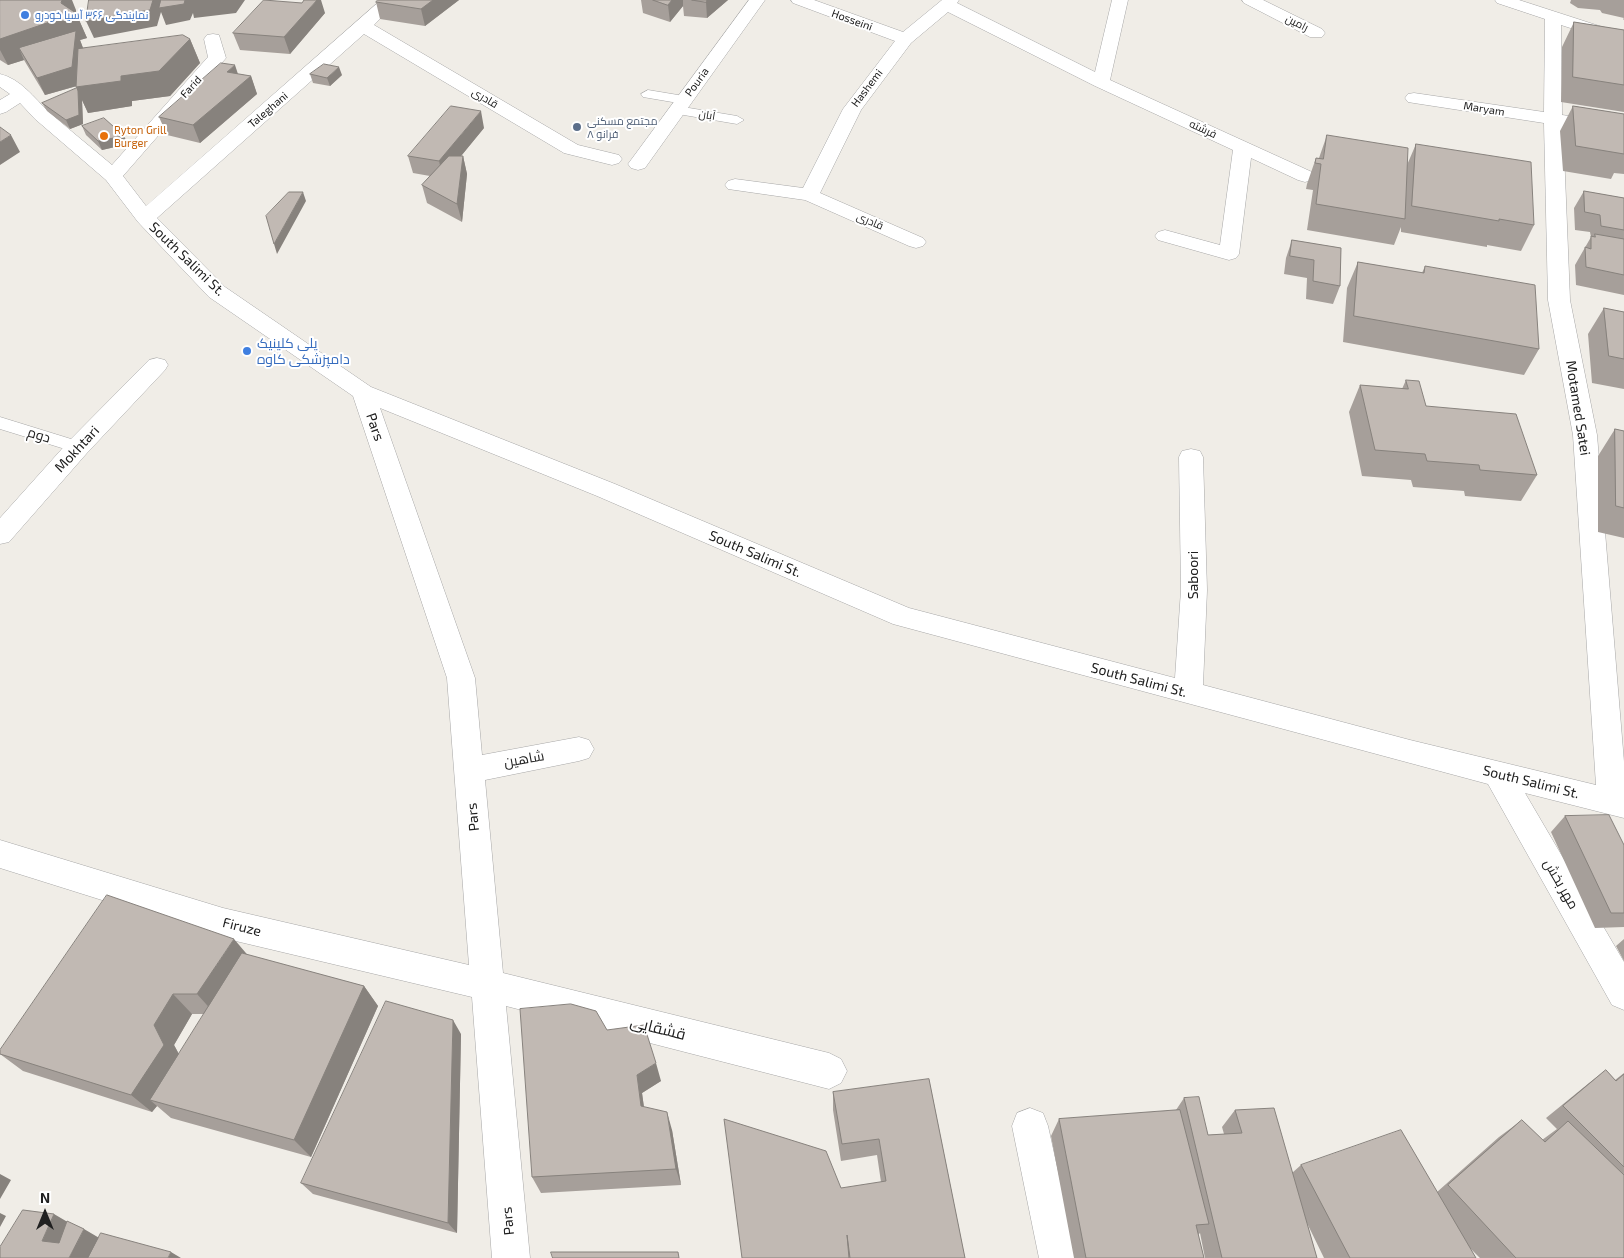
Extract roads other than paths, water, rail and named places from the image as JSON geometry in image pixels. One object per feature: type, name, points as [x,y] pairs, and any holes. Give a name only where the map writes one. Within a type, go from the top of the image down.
[{"type":"street","name":"Taleghani","points":[[145,218],[390,0]]},
{"type":"street","name":"Pouria","points":[[638,164],[757,0]]},
{"type":"street","name":"Hosseini","points":[[799,0],[905,39]]},
{"type":"street","points":[[1101,82],[1120,0]]},
{"type":"street","name":"رامین","points":[[1250,0],[1316,33]]},
{"type":"street","points":[[1503,0],[1624,40]]},
{"type":"street","name":"Hashemi","points":[[809,195],[852,109],[905,39],[949,3]]},
{"type":"street","name":"فرشته","points":[[949,3],[1101,82],[1305,176]]},
{"type":"street","name":"Motamed Satei","points":[[1554,16],[1550,299],[1585,435],[1618,803]]},
{"type":"street","name":"قادری","points":[[363,26],[571,149],[612,159]]},
{"type":"street","name":"Farid","points":[[113,176],[217,58],[213,39]]},
{"type":"street","name":"South Salimi St.","points":[[0,79],[22,94],[42,115],[113,176],[145,218],[217,292],[363,392],[606,490],[903,617],[1498,774],[1618,803]]},
{"type":"street","points":[[0,108],[22,94]]},
{"type":"street","name":"Maryam","points":[[1414,98],[1624,130]]},
{"type":"street","points":[[1165,236],[1228,254],[1243,148]]},
{"type":"street","name":"قادری","points":[[735,185],[809,195],[916,242]]},
{"type":"street","name":"Mokhtari","points":[[0,535],[78,448],[157,365]]},
{"type":"street","name":"Pars","points":[[363,392],[461,678],[511,1258]]},
{"type":"street","points":[[1585,435],[1608,440]]},
{"type":"street","name":"Saboori","points":[[1188,693],[1194,590],[1191,457]]},
{"type":"street","name":"شاهین","points":[[469,770],[579,749]]},
{"type":"street","name":"مهر بخش","points":[[1498,774],[1624,994]]},
{"type":"street","name":"Firuze","points":[[0,854],[223,924],[488,985]]},
{"type":"street","name":"قشقایی","points":[[488,985],[829,1071]]},
{"type":"street","points":[[1030,1126],[1058,1258]]},
{"type":"lane","name":"آبان","points":[[648,94],[680,105],[737,120]]},
{"type":"lane","name":"دوم","points":[[0,423],[78,448]]},
{"type":"place","name":"نمایندگی ۳۶۶ آسیا خودرو","points":[[25,15]]},
{"type":"place","name":"مجتمع مسکنی فرانو ۸","points":[[577,127]]},
{"type":"place","name":"Ryton Grill Burger","points":[[104,136]]},
{"type":"place","name":"پلی کلینیک دامپزشکی کاوه","points":[[247,351]]}]
